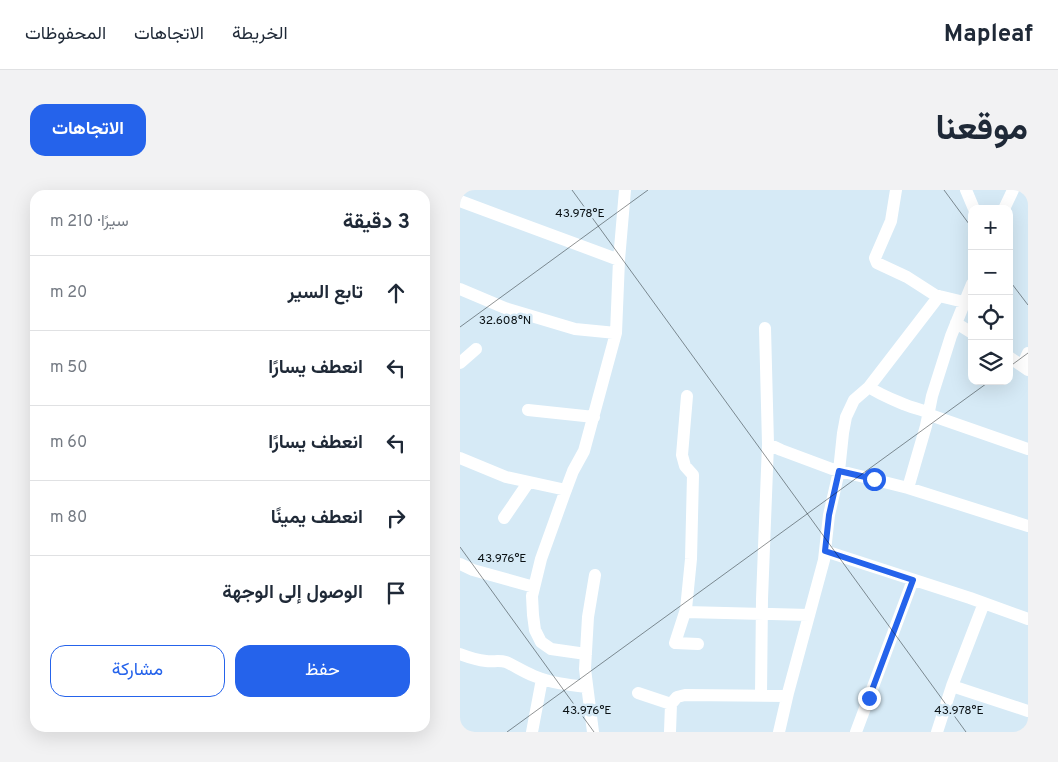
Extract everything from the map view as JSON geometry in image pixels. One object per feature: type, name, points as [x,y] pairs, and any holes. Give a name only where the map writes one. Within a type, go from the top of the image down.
[{"type":"street","points":[[586,654],[551,649],[542,642],[535,630],[532,596],[541,559],[573,471],[584,452],[616,333],[619,260],[626,190]]},
{"type":"street","points":[[896,190],[891,220],[875,258],[877,263],[907,277],[935,295],[964,302]]},
{"type":"street","points":[[966,190],[972,205]]},
{"type":"street","points":[[1006,205],[1013,190]]},
{"type":"street","points":[[460,200],[619,260]]},
{"type":"street","points":[[460,289],[505,308],[575,329],[616,333]]},
{"type":"street","points":[[908,488],[926,426],[932,396],[968,293]]},
{"type":"street","points":[[779,732],[824,560],[829,515],[839,471],[846,417],[854,400],[869,387],[940,296]]},
{"type":"street","points":[[956,323],[968,330]]},
{"type":"street","points":[[761,695],[768,444],[764,328]]},
{"type":"street","points":[[460,362],[476,349]]},
{"type":"street","points":[[1013,360],[1025,368],[1028,353]]},
{"type":"street","points":[[869,387],[876,392],[933,416],[1028,449]]},
{"type":"street","points":[[688,396],[682,455],[685,466],[693,475],[691,559],[686,612],[675,643],[698,644]]},
{"type":"street","points":[[528,410],[594,416]]},
{"type":"street","points":[[768,444],[839,471],[908,488],[1028,526]]},
{"type":"street","points":[[460,458],[506,477],[566,490]]},
{"type":"street","points":[[504,518],[528,483]]},
{"type":"street","points":[[825,551],[1028,619]]},
{"type":"street","points":[[460,564],[473,570],[534,587]]},
{"type":"street","points":[[593,732],[585,669],[588,616],[594,575]]},
{"type":"street","points":[[856,732],[913,580]]},
{"type":"street","points":[[937,732],[952,686],[984,603]]},
{"type":"street","points":[[686,612],[809,614]]},
{"type":"street","points":[[460,654],[487,661],[506,663],[542,679],[560,684],[587,687]]},
{"type":"street","points":[[532,732],[542,679]]},
{"type":"street","points":[[952,686],[1027,709]]},
{"type":"street","points":[[638,693],[671,704]]},
{"type":"street","points":[[670,732],[671,704],[677,697],[685,695],[787,696]]},
{"type":"route","points":[[869,698],[913,580],[825,551],[829,515],[839,471],[874,479]]}]
